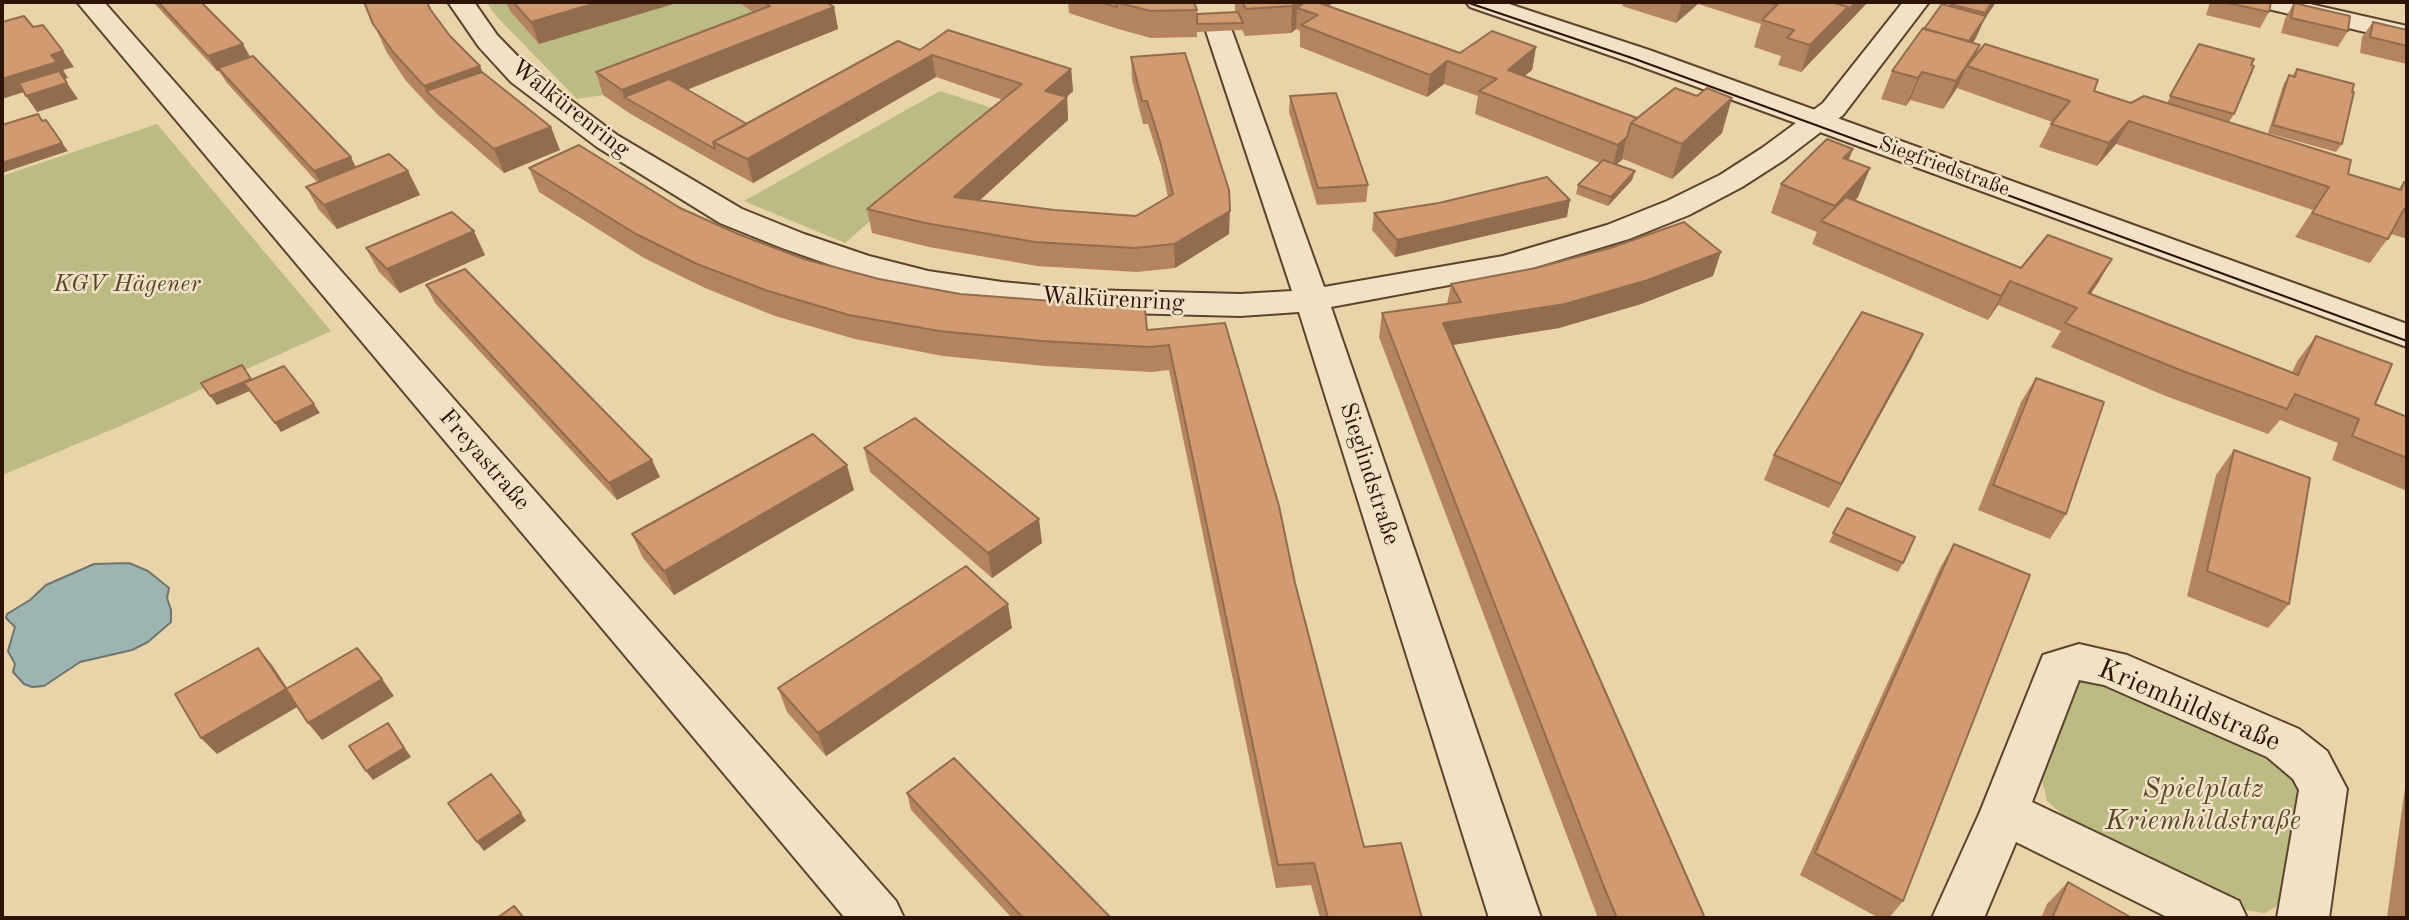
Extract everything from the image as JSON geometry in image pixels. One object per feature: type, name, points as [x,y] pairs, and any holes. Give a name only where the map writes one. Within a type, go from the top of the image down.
[{"type":"street","name":"Freyastraße","points":[[90,2],[878,918]]},
{"type":"street","name":"Walkürenring","points":[[461,2],[488,41],[522,76],[607,141],[731,216],[793,241],[857,263],[928,282],[1086,301],[1240,305],[1312,299],[1435,280],[1507,265],[1618,232],[1678,208],[1731,181],[1818,121],[1833,108],[1916,2]]},
{"type":"street","name":"Siegfriedstraße","points":[[1479,2],[1818,121],[2407,336]]},
{"type":"street","points":[[2269,2],[2407,34]]},
{"type":"street","name":"Sieglindstraße","points":[[1214,21],[1312,299],[1515,918]]},
{"type":"street","name":"Kriemhildstraße","points":[[1958,918],[2004,812],[2059,668],[2080,662],[2111,668],[2283,743],[2310,765],[2323,789],[2302,918]]},
{"type":"street","points":[[2004,812],[2221,918]]},
{"type":"green space","points":[[486,2],[504,2],[539,44],[679,2],[738,2],[776,28],[603,95],[577,99],[496,16]]},
{"type":"green space","points":[[940,91],[998,110],[845,243],[744,201]]},
{"type":"green space","name":"KGV Hägener","points":[[157,124],[331,331],[118,427],[2,475],[2,176]]},
{"type":"green space","name":"Spielplatz Kriemhildstraße","points":[[2087,677],[2272,756],[2288,768],[2298,785],[2279,905],[2265,913],[2245,910],[2073,824],[2047,801],[2042,779],[2075,682]]},
{"type":"water","points":[[129,563],[148,571],[169,588],[167,598],[171,622],[148,642],[132,650],[80,662],[44,686],[32,687],[24,684],[13,672],[15,664],[8,651],[15,627],[6,618],[7,614],[30,600],[46,585],[94,564]]},
{"type":"building","points":[[158,2],[201,2],[243,44],[208,56]]},
{"type":"building","points":[[364,2],[427,2],[450,36],[480,66],[424,86],[394,53],[373,24]]},
{"type":"building","points":[[513,2],[600,2],[531,22]]},
{"type":"building","points":[[764,2],[826,2],[834,7],[622,90],[596,72],[770,6]]},
{"type":"building","points":[[1099,2],[1116,2],[1117,7]]},
{"type":"building","points":[[1116,2],[1194,2],[1197,10],[1150,11]]},
{"type":"building","points":[[1242,2],[1298,2],[1292,6],[1246,9]]},
{"type":"building","points":[[1305,2],[1317,2],[1460,53],[1492,31],[1536,47],[1508,70],[1637,118],[1631,123],[1627,137],[1618,145],[1479,91],[1497,79],[1447,61],[1430,75],[1301,25],[1318,15],[1297,8]]},
{"type":"building","points":[[1780,2],[1831,2],[1848,7],[1810,45],[1787,38],[1794,30],[1762,20]]},
{"type":"building","points":[[1831,2],[1856,2],[1846,12],[1848,7]]},
{"type":"building","points":[[1992,2],[1985,13],[1950,4]]},
{"type":"building","points":[[2223,2],[2271,2],[2269,12]]},
{"type":"building","points":[[2294,3],[2350,16],[2348,31],[2291,18]]},
{"type":"building","points":[[1942,4],[1986,16],[1969,41],[1924,29]]},
{"type":"building","points":[[1238,12],[1243,23],[1197,24],[1197,14]]},
{"type":"building","points":[[24,16],[33,27],[43,25],[63,51],[51,55],[57,62],[2,79],[2,22]]},
{"type":"building","points":[[2373,22],[2407,30],[2407,46],[2370,37]]},
{"type":"building","points":[[1923,28],[1980,45],[1956,81],[1922,72],[1918,78],[1892,71]]},
{"type":"building","points":[[948,30],[1071,69],[1045,91],[1067,97],[954,197],[1054,210],[1136,216],[1173,194],[1160,142],[1147,101],[1142,101],[1131,57],[1185,53],[1229,190],[1230,211],[1174,244],[1135,248],[1035,242],[925,223],[867,209],[1022,84],[932,55],[747,159],[713,142],[898,41],[920,50]]},
{"type":"building","points":[[1985,44],[2098,80],[2094,91],[2131,103],[2144,96],[2351,160],[2348,174],[2401,190],[2404,182],[2407,183],[2407,210],[2404,209],[2388,239],[2312,213],[2329,187],[2129,121],[2109,143],[2051,124],[2070,101],[1967,66]]},
{"type":"building","points":[[2199,44],[2254,59],[2251,65],[2254,66],[2234,114],[2170,96]]},
{"type":"building","points":[[253,56],[351,157],[314,171],[218,68]]},
{"type":"building","points":[[2297,69],[2354,84],[2342,144],[2273,125],[2289,75],[2295,77]]},
{"type":"building","points":[[59,71],[67,83],[26,96],[19,83]]},
{"type":"building","points":[[482,72],[551,127],[494,149],[426,91]]},
{"type":"building","points":[[669,79],[747,124],[713,142],[715,149],[624,97]]},
{"type":"building","points":[[1675,88],[1697,96],[1707,88],[1732,98],[1682,144],[1631,123]]},
{"type":"building","points":[[1336,93],[1368,185],[1318,188],[1290,96]]},
{"type":"building","points":[[38,114],[42,121],[46,120],[62,143],[2,163],[2,125]]},
{"type":"building","points":[[1827,139],[1853,149],[1843,158],[1870,168],[1835,206],[1781,184]]},
{"type":"building","points":[[579,145],[680,208],[804,259],[879,279],[960,294],[1145,308],[1147,330],[1225,323],[1279,506],[1295,583],[1364,847],[1401,843],[1422,918],[1328,918],[1314,863],[1278,865],[1169,345],[1150,347],[1042,341],[939,331],[849,315],[768,291],[697,264],[636,234],[529,168]]},
{"type":"building","points":[[389,154],[408,171],[324,205],[306,187]]},
{"type":"building","points":[[1603,160],[1635,171],[1611,197],[1578,185]]},
{"type":"building","points":[[1547,177],[1570,200],[1397,240],[1374,213],[1439,203]]},
{"type":"building","points":[[1846,197],[2021,268],[2048,235],[2112,259],[2088,293],[2298,375],[2316,336],[2392,364],[2375,404],[2407,417],[2407,458],[2352,436],[2359,419],[2295,394],[2287,409],[2180,370],[2065,323],[2077,308],[2010,281],[2001,296],[1821,221]]},
{"type":"building","points":[[452,212],[474,231],[387,269],[366,248]]},
{"type":"building","points":[[1684,222],[1721,252],[1648,280],[1565,304],[1443,323],[1705,918],[1617,918],[1382,313],[1461,302],[1451,284],[1536,268],[1610,248]]},
{"type":"building","points":[[465,269],[652,460],[609,483],[426,285]]},
{"type":"building","points":[[1862,312],[1923,334],[1841,484],[1774,455]]},
{"type":"building","points":[[242,365],[251,379],[210,396],[201,383]]},
{"type":"building","points":[[284,366],[314,404],[275,423],[244,383]]},
{"type":"building","points":[[2036,378],[2104,402],[2066,514],[1993,485]]},
{"type":"building","points":[[915,418],[1039,519],[988,553],[864,448]]},
{"type":"building","points":[[813,434],[847,465],[664,571],[632,534]]},
{"type":"building","points":[[2234,450],[2310,478],[2289,604],[2207,571]]},
{"type":"building","points":[[1847,508],[1915,537],[1903,563],[1833,533]]},
{"type":"building","points":[[1954,544],[2030,575],[1903,901],[1815,853]]},
{"type":"building","points":[[966,566],[1008,604],[818,733],[778,688]]},
{"type":"building","points":[[258,648],[286,689],[201,738],[175,694]]},
{"type":"building","points":[[357,648],[382,679],[308,723],[286,689]]},
{"type":"building","points":[[388,723],[404,748],[366,771],[349,746]]},
{"type":"building","points":[[954,758],[1111,918],[1023,918],[907,793]]},
{"type":"building","points":[[491,774],[521,813],[477,842],[448,803]]},
{"type":"building","points":[[2068,882],[2132,918],[2052,918]]},
{"type":"building","points":[[514,906],[524,918],[497,918]]},
{"type":"tram line","points":[[1466,2],[1635,59],[2407,341]]}]
